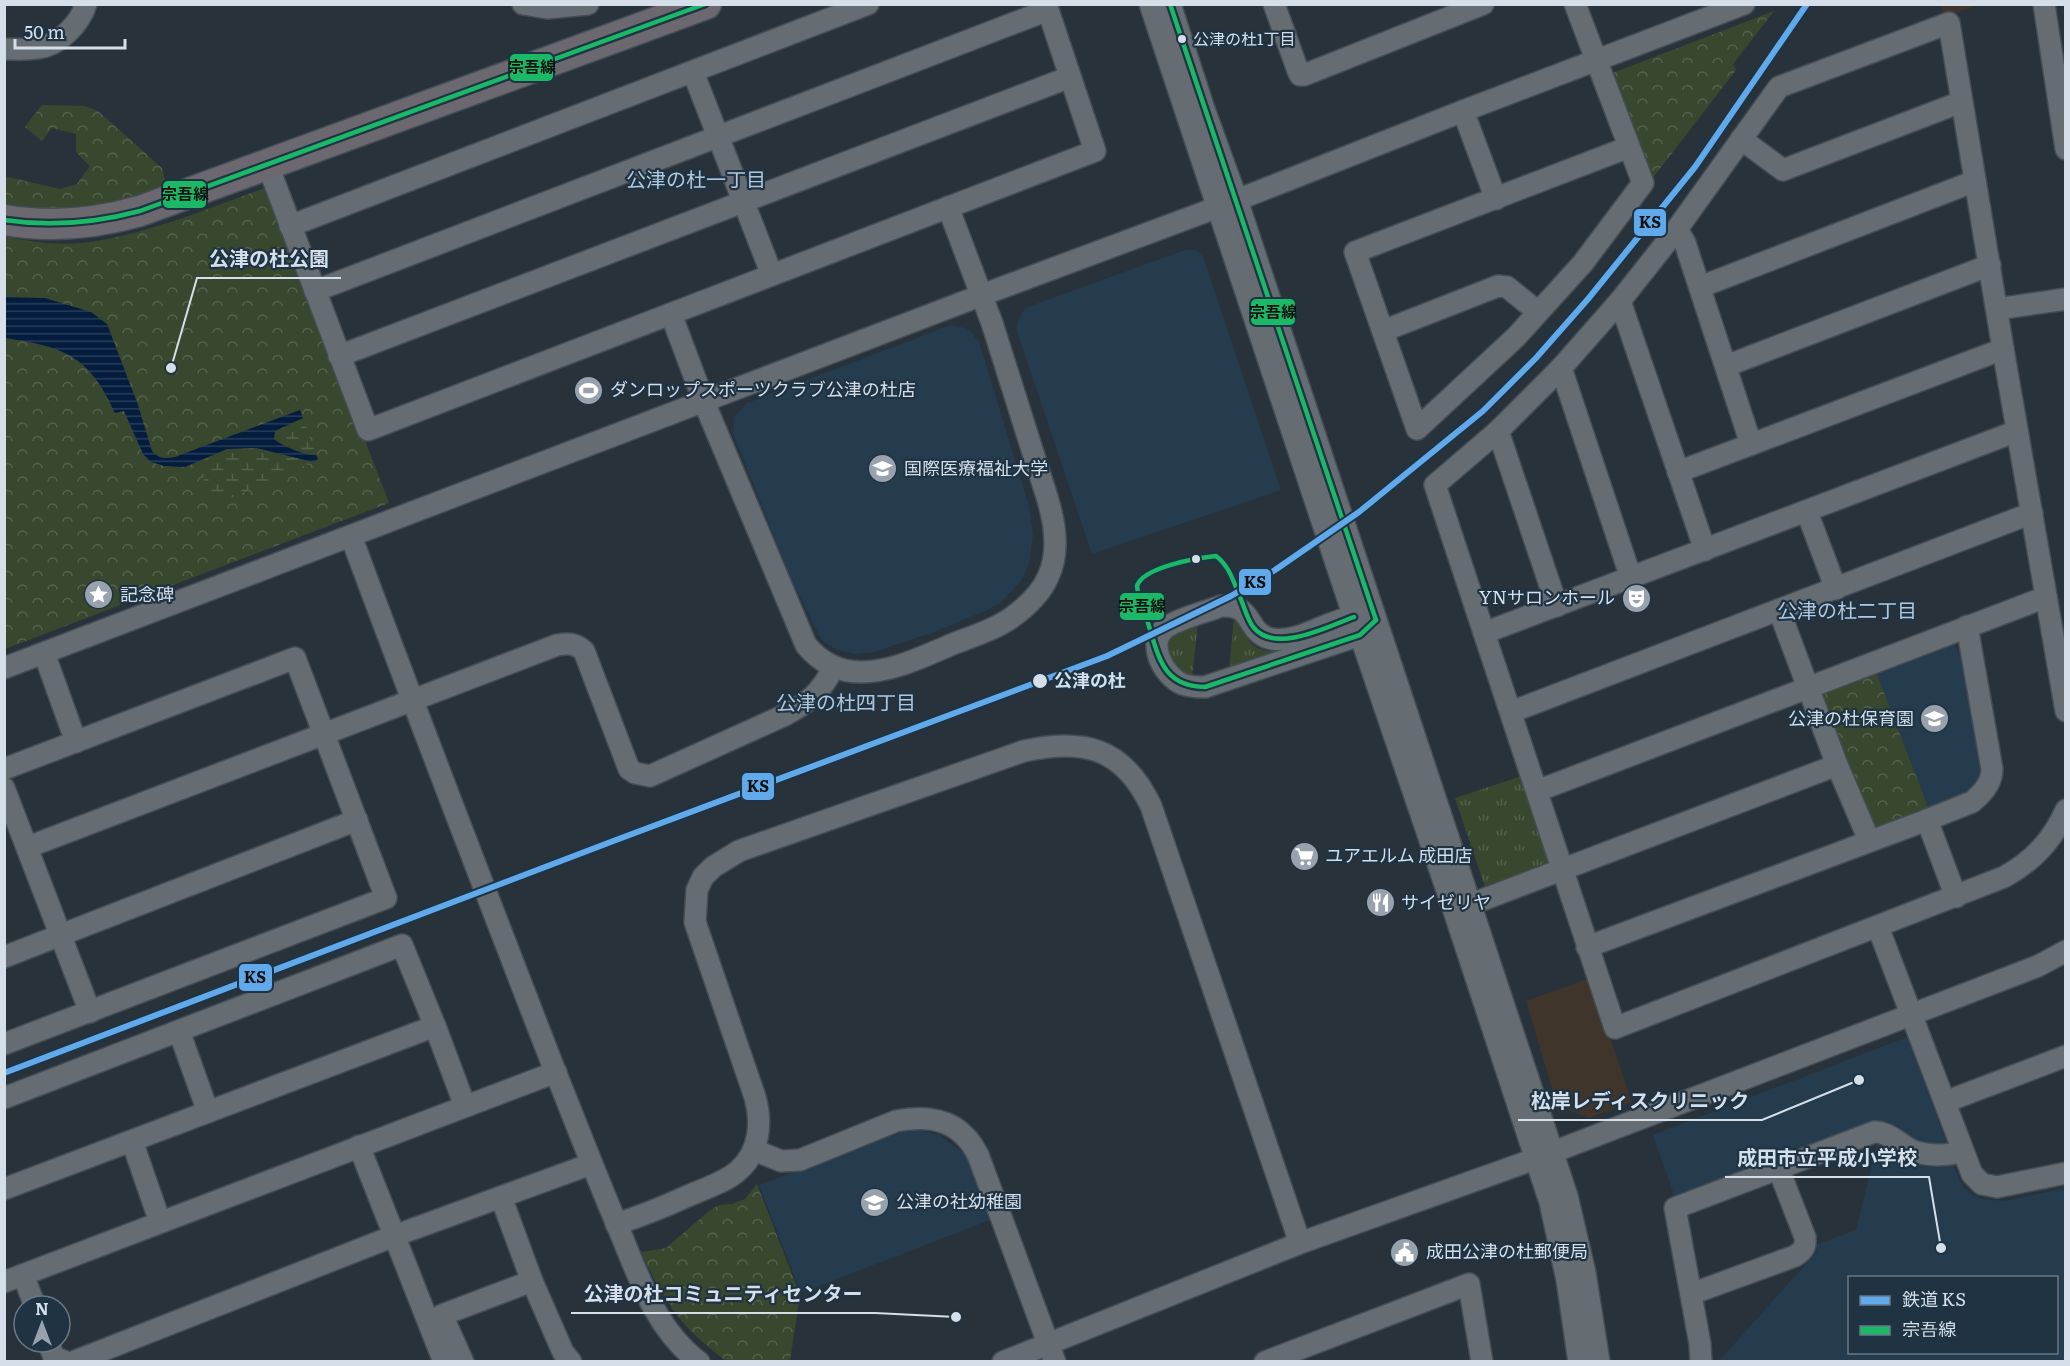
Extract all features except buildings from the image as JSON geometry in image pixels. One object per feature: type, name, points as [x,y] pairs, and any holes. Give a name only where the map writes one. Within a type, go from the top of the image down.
[{"type":"highway","points":[[4,220],[62,225],[113,218],[183,196],[267,163],[706,4]]},
{"type":"street","points":[[4,49],[40,48],[57,40],[72,28],[86,4]]},
{"type":"street","points":[[522,4],[548,8],[588,4]]},
{"type":"street","points":[[290,226],[868,4]]},
{"type":"street","points":[[1150,4],[1216,207],[1450,897],[1544,1156],[1567,1196],[1583,1262],[1599,1362]]},
{"type":"street","points":[[1170,4],[1511,1028],[1544,1156],[1579,1362]]},
{"type":"street","points":[[1276,5],[1298,71],[1300,75],[1304,75],[1483,4]]},
{"type":"street","points":[[1575,4],[1643,183],[1583,263],[1516,337],[1417,429],[1355,252],[1629,147]]},
{"type":"street","points":[[4,668],[1237,200],[1743,4]]},
{"type":"street","points":[[2044,4],[2065,140]]},
{"type":"street","points":[[267,163],[339,356],[368,430],[1095,151],[1047,7],[315,291]]},
{"type":"street","points":[[2066,711],[2062,672],[2046,597],[2017,431],[1949,23],[1779,87],[1677,230],[1620,301],[1561,368],[1498,430],[1435,485],[1615,1028],[2004,877],[2037,855],[2058,827],[2066,810]]},
{"type":"street","points":[[693,72],[772,275]]},
{"type":"street","points":[[339,356],[1070,77]]},
{"type":"street","points":[[1741,139],[1783,170],[1961,102]]},
{"type":"street","points":[[1463,111],[1496,199]]},
{"type":"street","points":[[1700,287],[1976,181]]},
{"type":"street","points":[[671,314],[704,402],[802,638],[815,656],[834,667],[862,672],[901,665],[997,627],[1025,607],[1048,578],[1054,546],[1053,516],[982,295],[948,207]]},
{"type":"street","points":[[1677,230],[1685,243],[1752,444]]},
{"type":"street","points":[[1726,366],[1990,264]]},
{"type":"street","points":[[1383,332],[1498,286],[1507,287],[1538,312]]},
{"type":"street","points":[[1997,309],[2066,299]]},
{"type":"street","points":[[1620,301],[1705,550]]},
{"type":"street","points":[[1678,472],[2003,349]]},
{"type":"street","points":[[1561,368],[1631,578]]},
{"type":"street","points":[[1498,430],[1557,606]]},
{"type":"street","points":[[1484,633],[2017,431]]},
{"type":"street","points":[[1807,512],[1836,589]]},
{"type":"street","points":[[1511,712],[2032,513]]},
{"type":"street","points":[[351,536],[490,907],[591,1164],[640,1281],[662,1323],[683,1349],[699,1362]]},
{"type":"street","points":[[1537,791],[2046,597]]},
{"type":"street","points":[[1357,626],[1292,638],[1271,638],[1261,634],[1253,627],[1246,614],[1239,608],[1221,606],[1170,625],[1162,631],[1158,639],[1157,651],[1162,665],[1170,676],[1192,687],[1205,687],[1376,620]]},
{"type":"street","points":[[1779,610],[1837,765],[1869,840]]},
{"type":"street","points":[[1587,947],[1972,802],[1992,776],[1967,626]]},
{"type":"street","points":[[28,847],[557,645],[568,643],[577,645],[584,651],[629,768],[635,773],[650,776],[803,705],[822,688],[834,667]]},
{"type":"street","points":[[44,653],[76,742]]},
{"type":"street","points":[[4,769],[294,658],[386,898],[4,1044]]},
{"type":"street","points":[[616,1224],[649,1214],[740,1170],[754,1150],[758,1135],[758,1109],[695,921],[697,890],[703,877],[713,867],[739,851],[1024,751],[1058,745],[1074,745],[1089,747],[1116,760],[1137,782],[1150,806],[1300,1243]]},
{"type":"street","points":[[1469,905],[1837,765]]},
{"type":"street","points":[[4,788],[62,934],[90,1012]]},
{"type":"street","points":[[4,957],[357,820]]},
{"type":"street","points":[[1927,820],[1956,897]]},
{"type":"street","points":[[1878,927],[1972,1174],[1982,1184],[1989,1186],[2006,1185],[2066,1173]]},
{"type":"street","points":[[4,1098],[402,945],[465,1106]]},
{"type":"street","points":[[1002,1362],[1052,1352],[1300,1243],[1544,1156],[2038,966],[2066,951]]},
{"type":"street","points":[[4,1189],[435,1026]]},
{"type":"street","points":[[179,1031],[208,1112]]},
{"type":"street","points":[[1945,1102],[2066,1056]]},
{"type":"street","points":[[26,1294],[14,1278],[556,1072]]},
{"type":"street","points":[[754,1150],[781,1161],[800,1160],[896,1121],[913,1118],[933,1119],[949,1124],[962,1132],[972,1142],[978,1155],[1052,1352]]},
{"type":"street","points":[[1701,1362],[1675,1208],[1879,1132],[1917,1152],[1950,1155],[1962,1151]]},
{"type":"street","points":[[132,1141],[160,1222]]},
{"type":"street","points":[[359,1146],[444,1362]]},
{"type":"street","points":[[73,1362],[394,1236],[591,1164]]},
{"type":"street","points":[[1691,1294],[1795,1256],[1802,1251],[1806,1244],[1805,1237],[1779,1170]]},
{"type":"street","points":[[501,1197],[532,1281],[563,1352],[571,1362]]},
{"type":"street","points":[[463,1362],[442,1315],[532,1281]]},
{"type":"street","points":[[1265,1362],[1468,1284],[1482,1362]]},
{"type":"street","points":[[53,1354],[54,1357],[66,1362]]},
{"type":"shaded area","points":[[1940,5],[1977,5],[1945,17]]},
{"type":"shaded area","name":"国際医療福祉大学","points":[[1185,250],[1195,250],[1203,256],[1281,490],[1092,554],[1017,331],[1017,323],[1023,311],[1028,307]]},
{"type":"shaded area","name":"国際医療福祉大学","points":[[951,325],[970,331],[979,342],[1029,506],[1033,535],[1029,564],[1022,579],[1012,591],[1001,602],[987,610],[937,631],[874,652],[855,654],[837,650],[823,641],[819,635],[791,579],[733,433],[735,416],[747,403]]},
{"type":"shaded area","name":"公津の杜保育園","points":[[1952,640],[1966,669],[1985,769],[1971,796],[1930,812],[1875,669]]},
{"type":"shaded area","points":[[1590,978],[1632,1102],[1589,1118],[1557,1105],[1526,1001]]},
{"type":"shaded area","points":[[1907,1037],[1947,1144],[1918,1146],[1877,1123],[1676,1200],[1653,1135]]},
{"type":"shaded area","name":"公津の社幼稚園","points":[[915,1129],[940,1135],[963,1153],[990,1220],[801,1293],[759,1185]]},
{"type":"shaded area","points":[[1878,1139],[1952,1163],[1963,1187],[1972,1195],[1982,1199],[2005,1201],[2065,1188],[2065,1361],[1718,1362],[1817,1252],[1815,1245],[1856,1230]]},
{"type":"green space","points":[[1774,11],[1733,64],[1736,70],[1652,179],[1610,74]]},
{"type":"green space","points":[[42,105],[85,106],[98,111],[162,168],[167,187],[106,209],[5,209],[4,176],[60,189],[77,184],[90,166],[76,152],[76,134],[52,128],[42,141],[25,127]]},
{"type":"green space","points":[[268,187],[389,503],[5,649],[5,237],[62,244],[85,243],[118,237],[161,225]]},
{"type":"green space","points":[[303,418],[316,455],[294,450],[274,439],[274,431]]},
{"type":"green space","points":[[256,448],[313,462],[217,504],[195,463],[227,449]]},
{"type":"green space","points":[[1234,617],[1252,644],[1264,650],[1273,651],[1326,634],[1229,671]]},
{"type":"green space","points":[[1198,622],[1192,677],[1180,671],[1171,662],[1168,657],[1167,644],[1168,637]]},
{"type":"green space","points":[[1875,669],[1930,812],[1875,832],[1816,692]]},
{"type":"green space","points":[[1525,775],[1551,866],[1491,890],[1485,887],[1455,798]]},
{"type":"green space","points":[[757,1184],[800,1295],[790,1361],[736,1363],[720,1356],[689,1329],[662,1293],[641,1252],[666,1248],[709,1211],[719,1205],[732,1204],[745,1199]]},
{"type":"water","points":[[5,297],[45,298],[91,312],[107,324],[138,405],[152,451],[160,457],[175,457],[300,410],[303,418],[275,431],[274,439],[294,450],[316,455],[318,459],[313,462],[256,448],[227,449],[185,467],[164,466],[151,462],[143,454],[124,411],[115,413],[105,393],[84,366],[59,350],[5,338]]},
{"type":"rail line","name":"KS","points":[[4,1073],[1107,656],[1231,596],[1275,570],[1359,512],[1483,411],[1536,358],[1588,299],[1695,167],[1807,4]]},
{"type":"transit line","name":"宗吾線","points":[[4,220],[73,223],[140,211],[705,4]]},
{"type":"transit line","name":"宗吾線","points":[[1170,4],[1376,620]]},
{"type":"transit line","name":"宗吾線","points":[[1354,617],[1303,636],[1275,639],[1264,635],[1254,628],[1247,617],[1230,574],[1216,556],[1184,561],[1160,569],[1141,579],[1137,586],[1164,667],[1180,681],[1205,687],[1360,635],[1376,620]]},
{"type":"place","name":"公津の杜1丁目","points":[[1182,39]]},
{"type":"place","name":"公津の杜公園","points":[[171,368]]},
{"type":"place","name":"ダンロップスポーツクラブ公津の杜店","points":[[589,390]]},
{"type":"place","name":"国際医療福祉大学","points":[[883,469]]},
{"type":"place","name":"記念碑","points":[[99,595]]},
{"type":"place","name":"YNサロンホール","points":[[1636,598]]},
{"type":"place","name":"公津の杜","points":[[1040,681]]},
{"type":"place","name":"公津の杜保育園","points":[[1935,719]]},
{"type":"place","name":"ユアエルム 成田店","points":[[1304,856]]},
{"type":"place","name":"サイゼリヤ","points":[[1380,903]]},
{"type":"place","name":"松岸レディスクリニック","points":[[1859,1080]]},
{"type":"place","name":"公津の社幼稚園","points":[[875,1202]]},
{"type":"place","name":"成田市立平成小学校","points":[[1941,1248]]},
{"type":"place","name":"成田公津の杜郵便局","points":[[1405,1252]]},
{"type":"place","name":"公津の杜コミュニティセンター","points":[[956,1317]]},
{"type":"district","name":"公津の杜一丁目","points":[[696,180]]},
{"type":"district","name":"公津の杜二丁目","points":[[1847,611]]},
{"type":"district","name":"公津の杜四丁目","points":[[846,703]]}]
